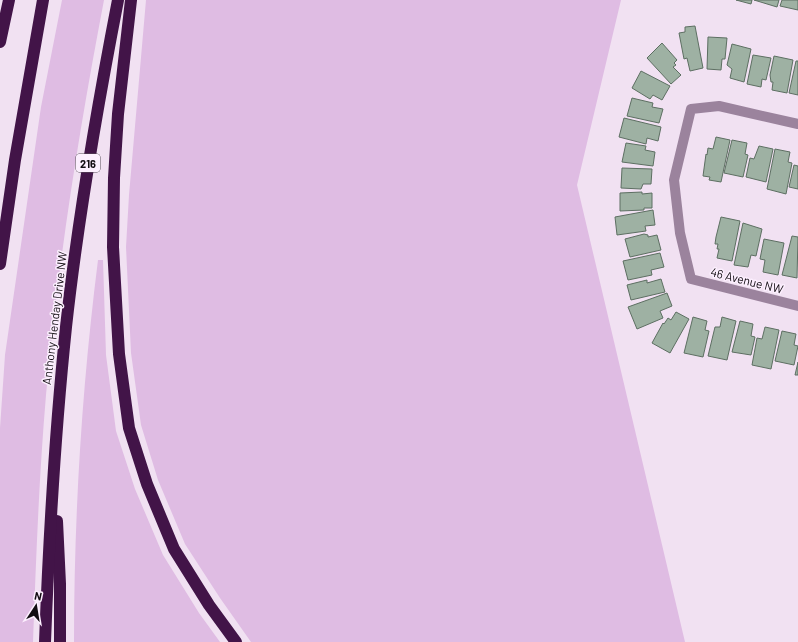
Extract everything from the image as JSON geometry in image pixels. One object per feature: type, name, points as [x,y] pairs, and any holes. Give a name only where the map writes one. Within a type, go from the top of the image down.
[{"type":"highway","points":[[0,42],[9,0]]},
{"type":"highway","points":[[0,264],[15,160],[43,0]]},
{"type":"highway","name":"Anthony Henday Drive NW","points":[[45,642],[54,458],[66,327],[96,113],[118,0]]},
{"type":"highway","points":[[131,0],[123,56],[118,114],[114,178],[113,247],[119,354],[129,428],[147,484],[174,550],[209,606],[236,642]]},
{"type":"highway","points":[[54,458],[60,584],[60,642]]},
{"type":"street","name":"46 Avenue NW","points":[[798,124],[719,106],[691,109],[674,180],[680,233],[691,279],[798,306]]},
{"type":"shaded area","points":[[62,0],[104,0],[70,197],[51,345],[41,457],[33,642],[0,642],[0,428],[5,355],[41,107]]},
{"type":"shaded area","points":[[146,0],[621,0],[577,185],[685,642],[251,642],[185,544],[158,480],[141,425],[131,353],[126,247],[129,195]]},
{"type":"shaded area","points":[[98,260],[103,260],[106,355],[116,431],[135,489],[163,555],[199,613],[220,642],[74,642],[77,498],[83,402]]},
{"type":"building","points":[[736,0],[752,0],[751,4]]},
{"type":"building","points":[[754,0],[779,0],[777,7]]},
{"type":"building","points":[[782,0],[798,0],[798,10],[780,6]]},
{"type":"building","points":[[695,26],[703,68],[690,71],[687,58],[684,59],[679,33],[685,32],[685,27]]},
{"type":"building","points":[[708,37],[727,38],[725,59],[722,59],[721,70],[707,69]]},
{"type":"building","points":[[662,43],[677,60],[674,63],[676,65],[673,67],[681,75],[671,84],[647,58]]},
{"type":"building","points":[[732,44],[751,49],[744,82],[730,78],[732,69],[727,65]]},
{"type":"building","points":[[753,55],[771,58],[766,80],[762,79],[761,87],[747,84]]},
{"type":"building","points":[[774,56],[793,60],[787,93],[772,90],[773,82],[771,82],[770,75]]},
{"type":"building","points":[[796,61],[798,61],[798,95],[789,93]]},
{"type":"building","points":[[641,71],[670,86],[662,100],[653,95],[650,99],[632,88]]},
{"type":"building","points":[[632,98],[653,103],[652,107],[663,109],[659,123],[627,116]]},
{"type":"building","points":[[624,118],[661,127],[658,141],[647,138],[646,144],[619,137]]},
{"type":"building","points":[[716,137],[730,140],[721,182],[709,180],[710,177],[703,176],[708,148],[713,149]]},
{"type":"building","points":[[732,140],[747,143],[745,154],[748,155],[743,177],[724,173]]},
{"type":"building","points":[[626,143],[646,146],[645,150],[655,152],[653,166],[622,162]]},
{"type":"building","points":[[759,146],[773,149],[766,182],[746,177],[750,158],[754,159]]},
{"type":"building","points":[[775,149],[790,152],[788,162],[792,163],[786,194],[767,189]]},
{"type":"building","points":[[794,165],[798,166],[798,189],[789,187]]},
{"type":"building","points":[[622,168],[652,169],[651,184],[643,184],[641,189],[621,188]]},
{"type":"building","points":[[642,192],[642,194],[652,193],[652,208],[644,208],[644,210],[620,211],[620,193]]},
{"type":"building","points":[[653,210],[655,225],[645,226],[646,231],[617,235],[615,217]]},
{"type":"building","points":[[721,217],[740,221],[732,261],[717,258],[719,249],[717,249],[718,244],[715,244]]},
{"type":"building","points":[[743,223],[762,229],[756,256],[751,255],[748,267],[734,265]]},
{"type":"building","points":[[644,234],[648,235],[648,237],[657,235],[661,250],[630,257],[625,239]]},
{"type":"building","points":[[792,236],[798,237],[797,278],[782,275]]},
{"type":"building","points":[[764,239],[784,243],[778,275],[763,272],[765,260],[760,259]]},
{"type":"building","points":[[660,253],[664,267],[651,270],[652,275],[628,280],[623,261]]},
{"type":"building","points":[[661,279],[665,292],[631,300],[627,285],[647,280],[647,283]]},
{"type":"building","points":[[667,293],[672,306],[660,311],[663,318],[637,329],[628,307]]},
{"type":"building","points":[[676,312],[689,319],[670,353],[652,343],[663,323],[664,324],[668,318],[671,320]]},
{"type":"building","points":[[693,317],[707,321],[705,330],[709,331],[703,357],[684,353]]},
{"type":"building","points":[[722,317],[736,321],[727,360],[708,356],[715,327],[720,327]]},
{"type":"building","points":[[740,321],[753,324],[751,336],[755,337],[751,355],[732,352]]},
{"type":"building","points":[[765,327],[779,330],[771,369],[752,365],[757,338],[762,339]]},
{"type":"building","points":[[782,331],[796,334],[794,345],[798,346],[794,365],[775,361]]},
{"type":"building","points":[[798,362],[798,375],[795,375]]}]
